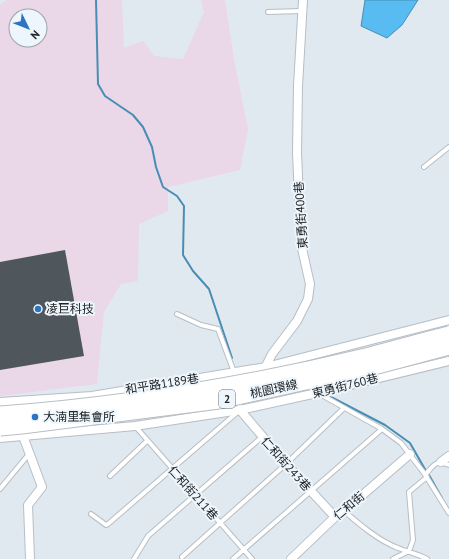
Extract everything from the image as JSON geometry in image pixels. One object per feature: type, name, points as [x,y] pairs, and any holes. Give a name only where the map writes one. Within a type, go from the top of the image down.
[{"type":"highway","name":"桃園環線","points":[[0,414],[117,402],[217,387],[371,355],[449,334]]},
{"type":"highway","name":"桃園環線","points":[[1,436],[22,426],[219,401],[374,367],[449,347]]},
{"type":"street","name":"東勇街400巷","points":[[240,410],[266,367],[272,354],[297,321],[308,299],[310,284],[301,244],[297,153],[298,86],[303,0]]},
{"type":"street","name":"和平路1189巷","points":[[0,402],[92,396],[234,373],[266,367],[449,320]]},
{"type":"street","name":"東勇街760巷","points":[[240,410],[449,361]]},
{"type":"street","points":[[124,390],[135,426]]},
{"type":"street","points":[[1,436],[22,436],[135,426],[240,410]]},
{"type":"street","name":"仁和街243巷","points":[[240,410],[310,492],[335,517]]},
{"type":"street","points":[[22,436],[42,486],[28,505],[30,559]]},
{"type":"street","name":"仁和街","points":[[293,558],[335,517],[410,454]]},
{"type":"street","points":[[445,464],[449,456]]},
{"type":"lane","points":[[268,12],[302,11]]},
{"type":"lane","points":[[424,167],[449,147]]},
{"type":"lane","points":[[177,314],[201,325],[218,329],[234,373],[237,388]]},
{"type":"lane","points":[[317,393],[382,430],[401,443],[426,476],[449,513]]},
{"type":"lane","points":[[91,514],[103,524],[108,524],[240,410],[238,395]]},
{"type":"lane","points":[[182,557],[286,464],[344,408]]},
{"type":"lane","name":"仁和街211巷","points":[[135,426],[171,469],[252,559]]},
{"type":"lane","points":[[233,559],[382,430]]},
{"type":"lane","points":[[134,559],[148,536],[262,437]]},
{"type":"lane","points":[[110,476],[147,441]]},
{"type":"lane","points":[[0,489],[30,454]]},
{"type":"lane","points":[[392,559],[409,551],[413,540],[409,492],[426,476],[436,463],[445,464]]},
{"type":"lane","points":[[344,511],[378,537],[397,548],[409,551],[427,559]]},
{"type":"shaded area","points":[[7,0],[122,0],[124,48],[143,41],[154,56],[183,59],[204,12],[201,0],[225,0],[234,59],[248,129],[240,170],[168,187],[168,211],[139,224],[138,281],[121,284],[104,312],[97,384],[0,396],[0,4]]},
{"type":"water","points":[[365,0],[418,0],[402,25],[387,38],[361,26]]},
{"type":"building","name":"凌巨科技","points":[[65,250],[84,356],[0,370],[0,262]]},
{"type":"waterway","points":[[96,0],[98,84],[105,96],[133,115],[143,127],[152,147],[156,167],[163,187],[177,196],[184,206],[183,255],[193,271],[209,289],[232,358]]},
{"type":"waterway","points":[[331,397],[385,425],[410,443],[426,471]]},
{"type":"waterway","points":[[429,475],[442,498]]},
{"type":"place","name":"凌巨科技","points":[[38,309]]},
{"type":"place","name":"大湳里集會所","points":[[35,417]]}]
